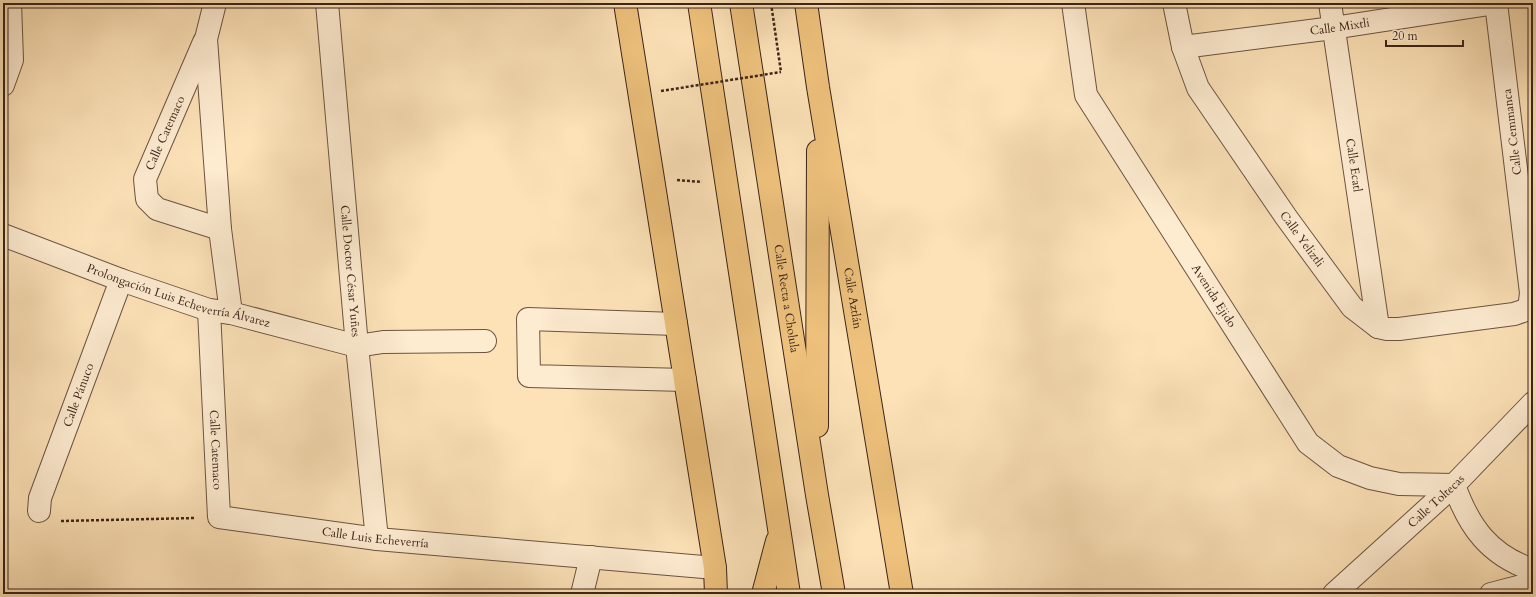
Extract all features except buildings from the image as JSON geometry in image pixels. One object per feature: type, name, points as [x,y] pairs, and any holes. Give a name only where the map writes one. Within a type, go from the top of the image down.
[{"type":"main road","points":[[625,3],[715,568],[716,594]]},
{"type":"main road","points":[[684,3],[710,69]]},
{"type":"main road","points":[[699,3],[789,594]]},
{"type":"main road","name":"Calle Recta a Cholula","points":[[741,3],[817,495],[834,594]]},
{"type":"main road","name":"Calle Aztlán","points":[[806,3],[818,87],[902,594]]},
{"type":"main road","points":[[817,495],[818,87]]},
{"type":"main road","points":[[764,594],[779,532]]},
{"type":"street","points":[[3,85],[12,60],[10,3]]},
{"type":"street","name":"Calle Catemaco","points":[[216,3],[206,39],[145,179],[148,199],[157,209],[220,229]]},
{"type":"street","name":"Calle Doctor César Yuñes","points":[[327,3],[356,346],[377,539]]},
{"type":"street","name":"Avenida Ejido","points":[[1073,3],[1086,95],[1308,443],[1338,466],[1370,478],[1399,484],[1454,485]]},
{"type":"street","name":"Calle Yeliztli","points":[[1174,3],[1183,47],[1198,88],[1286,217],[1352,307],[1378,327],[1399,330],[1514,314],[1529,309]]},
{"type":"street","name":"Calle Ecatl","points":[[1330,3],[1378,327]]},
{"type":"street","name":"Calle Mixtli","points":[[1183,47],[1333,28],[1496,3]]},
{"type":"street","name":"Calle Cemmanca","points":[[1496,3],[1531,293],[1529,309]]},
{"type":"street","name":"Calle Catemaco","points":[[206,39],[220,229],[232,313]]},
{"type":"street","name":"Prolongación Luis Echeverría Álvarez","points":[[3,235],[121,280],[210,310],[232,313],[356,346]]},
{"type":"street","name":"Calle Pánuco","points":[[39,511],[40,498],[121,280]]},
{"type":"street","name":"Calle Catemaco","points":[[210,310],[219,517]]},
{"type":"street","points":[[676,324],[528,320],[529,376],[686,380]]},
{"type":"street","points":[[356,346],[382,342],[485,341]]},
{"type":"street","name":"Calle Toltecas","points":[[1334,594],[1454,485],[1533,403]]},
{"type":"street","points":[[1454,485],[1463,511],[1478,533],[1497,552],[1520,566],[1533,570]]},
{"type":"street","name":"Calle Luis Echeverría","points":[[219,517],[377,539],[715,568]]},
{"type":"street","points":[[582,594],[591,557]]},
{"type":"street","points":[[1491,594],[1533,582]]},
{"type":"path","points":[[661,91],[781,72],[771,3]]},
{"type":"path","points":[[39,511],[54,521],[219,517]]}]
